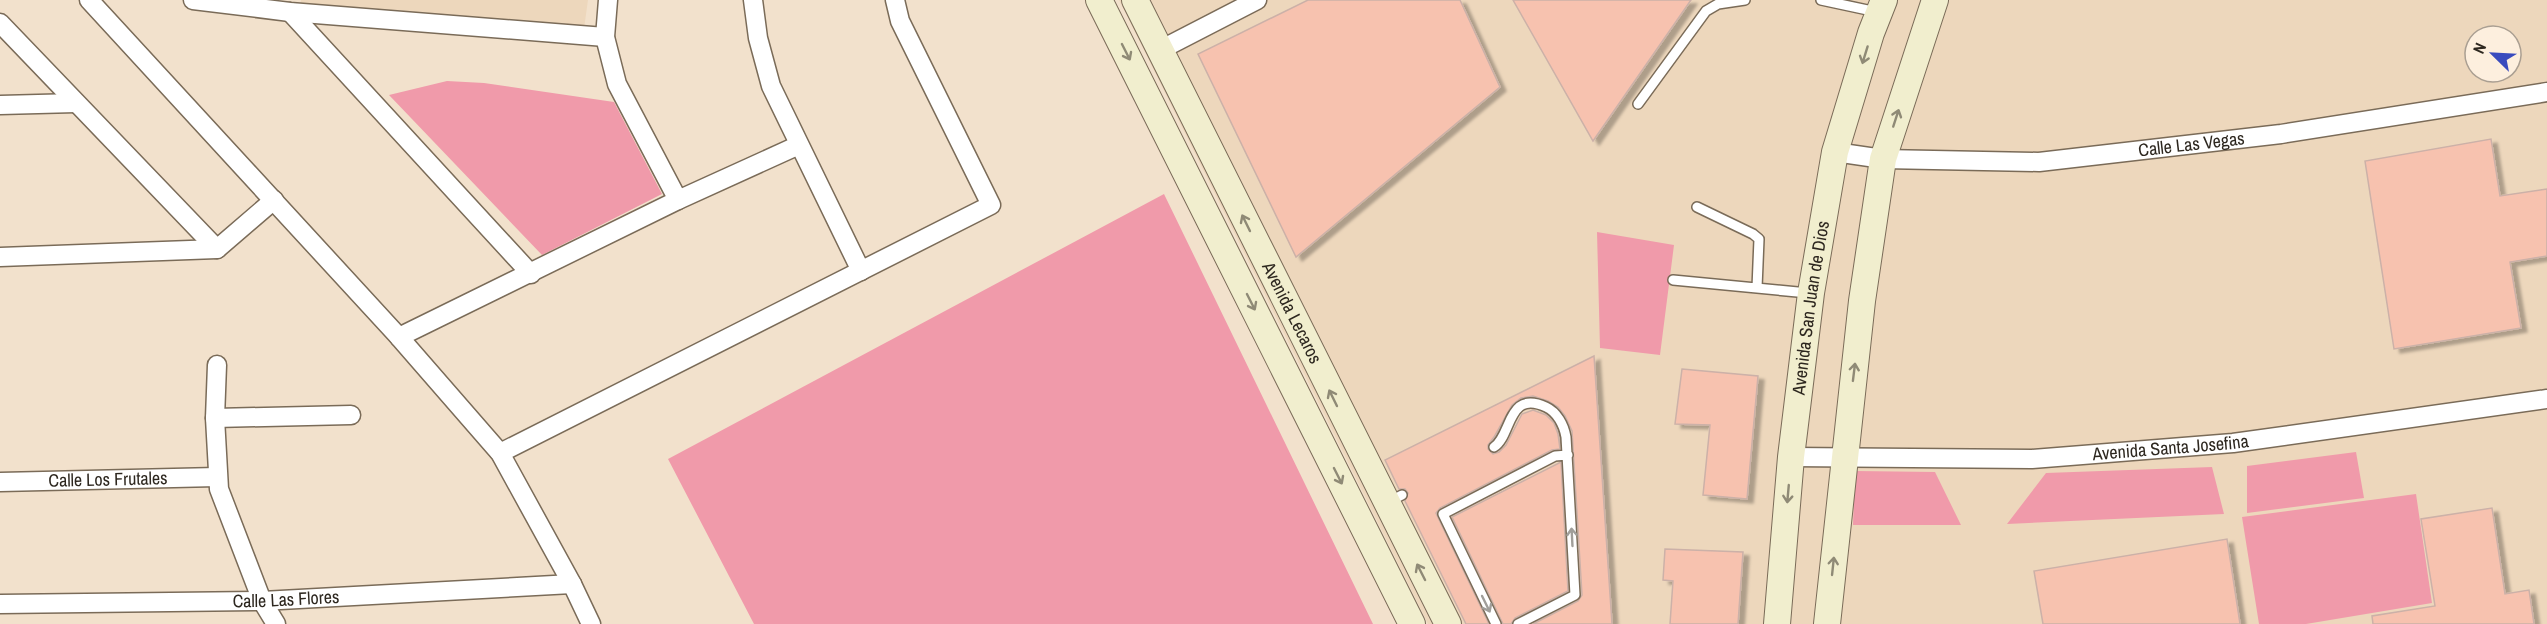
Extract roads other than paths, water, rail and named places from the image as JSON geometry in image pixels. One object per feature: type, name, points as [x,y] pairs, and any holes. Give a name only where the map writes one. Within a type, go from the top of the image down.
[{"type":"main road","name":"Avenida Lecaros","points":[[1100,0],[1412,624]]},
{"type":"main road","name":"Avenida Lecaros","points":[[1135,0],[1394,499],[1448,624]]},
{"type":"main road","points":[[1827,624],[1862,301],[1883,159],[1935,0]]},
{"type":"main road","name":"Avenida San Juan de Dios","points":[[1777,624],[1791,457],[1811,293],[1835,152],[1882,6]]},
{"type":"street","points":[[89,0],[399,337],[500,453],[572,584],[591,624]]},
{"type":"street","points":[[193,0],[290,12],[605,37]]},
{"type":"street","points":[[608,0],[605,37],[617,84],[678,200]]},
{"type":"street","points":[[753,0],[758,38],[771,86],[861,270]]},
{"type":"street","points":[[500,453],[991,205],[904,31],[895,0]]},
{"type":"street","points":[[1160,50],[1257,0]]},
{"type":"street","points":[[290,12],[531,274]]},
{"type":"street","points":[[0,23],[217,249]]},
{"type":"street","name":"Calle Las Vegas","points":[[1835,152],[1883,159],[2039,162],[2281,134],[2547,92]]},
{"type":"street","points":[[0,105],[76,103]]},
{"type":"street","points":[[399,337],[678,200],[799,146]]},
{"type":"street","points":[[0,257],[217,249],[274,200]]},
{"type":"street","points":[[217,365],[215,418],[219,489],[262,601],[276,624]]},
{"type":"street","name":"Avenida Santa Josefina","points":[[1791,457],[2032,459],[2234,443],[2547,399]]},
{"type":"street","points":[[215,418],[351,415]]},
{"type":"street","name":"Calle Los Frutales","points":[[0,482],[217,477]]},
{"type":"street","name":"Calle Las Flores","points":[[0,604],[262,601],[572,584]]},
{"type":"lane","points":[[1638,104],[1706,10],[1718,4],[1745,0]]},
{"type":"lane","points":[[1821,0],[1882,6]]},
{"type":"lane","points":[[1697,207],[1760,239],[1757,288]]},
{"type":"lane","points":[[1673,280],[1811,293]]},
{"type":"lane","points":[[1494,447],[1502,440],[1512,414],[1528,404],[1544,406],[1552,411],[1562,423],[1568,450],[1575,595],[1518,624]]},
{"type":"lane","points":[[1496,624],[1443,514],[1568,450]]}]
